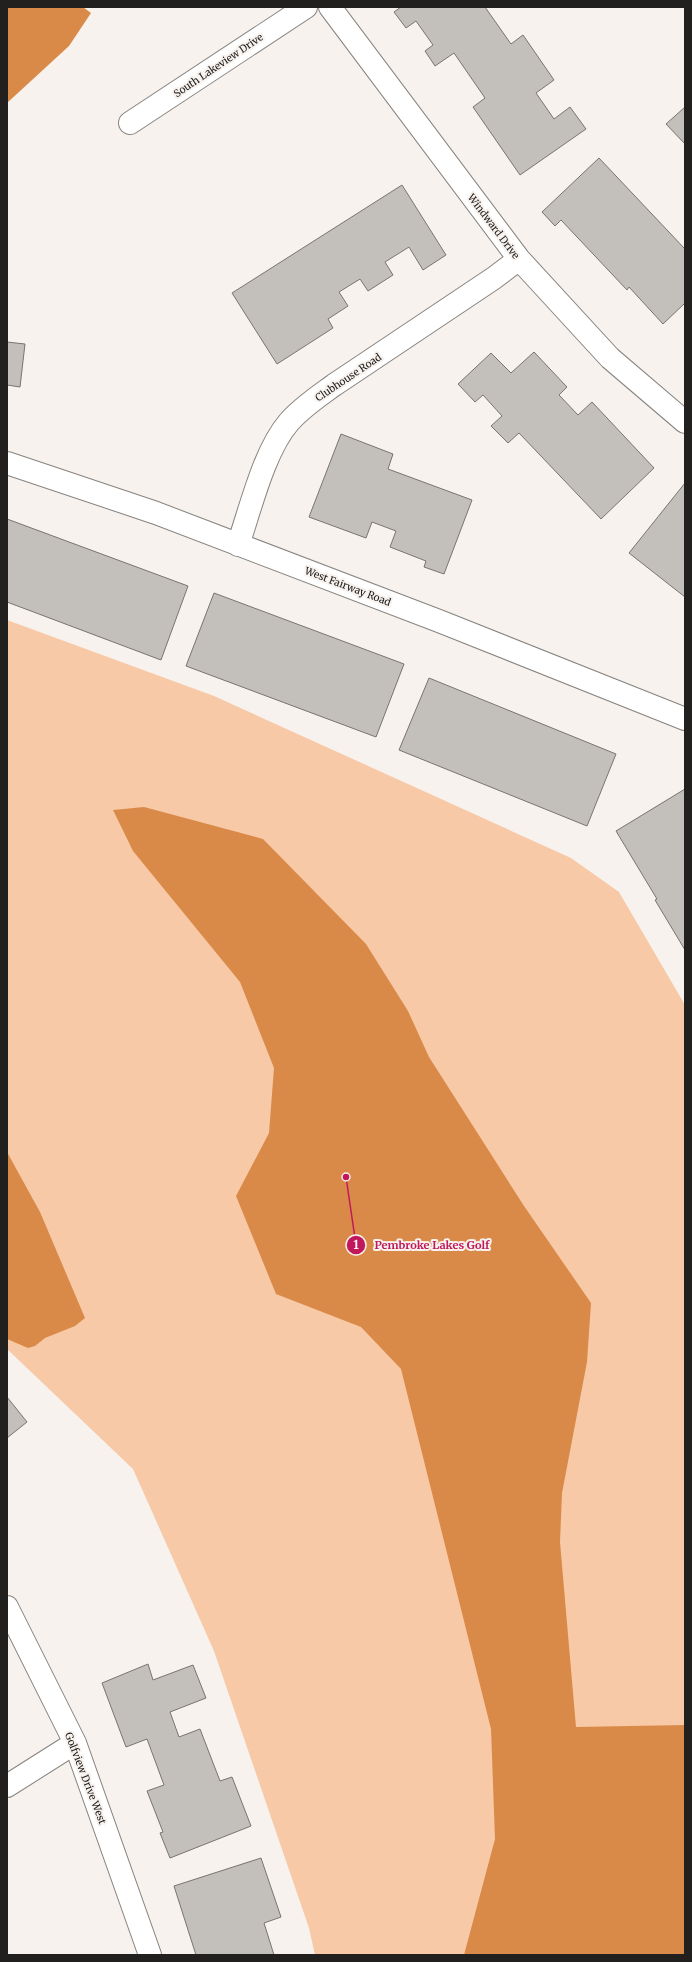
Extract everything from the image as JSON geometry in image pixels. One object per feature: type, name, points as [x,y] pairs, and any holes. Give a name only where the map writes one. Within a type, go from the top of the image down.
[{"type":"street","name":"South Lakeview Drive","points":[[130,123],[306,7]]},
{"type":"street","name":"Windward Drive","points":[[330,7],[519,259],[610,358],[685,422]]},
{"type":"street","name":"Clubhouse Road","points":[[238,545],[272,446],[290,422],[322,394],[494,278],[519,259]]},
{"type":"street","name":"West Fairway Road","points":[[7,463],[156,513],[432,618],[685,719]]},
{"type":"street","name":"Golfview Drive West","points":[[7,1607],[75,1743],[150,1955]]},
{"type":"street","points":[[7,1786],[75,1743]]},
{"type":"shaded area","points":[[7,7],[83,7],[91,13],[69,46],[7,103]]},
{"type":"shaded area","points":[[7,620],[214,696],[571,858],[619,892],[685,1005],[685,1955],[315,1955],[309,1928],[214,1651],[133,1469],[7,1349]]},
{"type":"shaded area","points":[[144,807],[263,839],[366,944],[408,1011],[429,1057],[524,1206],[591,1303],[587,1362],[562,1493],[560,1542],[576,1727],[685,1725],[685,1955],[464,1955],[495,1839],[491,1729],[401,1369],[361,1327],[276,1294],[236,1196],[269,1133],[274,1068],[240,982],[133,851],[113,810]]},
{"type":"shaded area","points":[[7,1152],[40,1212],[85,1318],[75,1326],[45,1338],[35,1346],[28,1348],[7,1339]]},
{"type":"building","points":[[401,7],[485,7],[511,44],[523,35],[554,80],[536,93],[554,119],[570,107],[586,129],[520,175],[473,107],[485,98],[454,53],[435,66],[425,51],[433,45],[416,21],[406,28],[394,12]]},
{"type":"building","points":[[685,107],[685,144],[666,124]]},
{"type":"building","points":[[599,158],[685,249],[685,303],[663,324],[629,287],[627,290],[561,220],[555,226],[542,212]]},
{"type":"building","points":[[402,185],[446,255],[423,270],[409,247],[385,262],[393,275],[368,291],[360,279],[339,292],[348,306],[328,319],[333,328],[277,364],[232,293]]},
{"type":"building","points":[[7,342],[25,344],[20,387],[7,385]]},
{"type":"building","points":[[534,352],[567,387],[559,395],[578,415],[592,402],[654,468],[601,519],[519,433],[508,443],[491,426],[502,416],[483,395],[475,402],[458,384],[491,353],[511,373]]},
{"type":"building","points":[[341,434],[393,454],[388,469],[472,500],[444,574],[424,567],[426,561],[390,547],[396,531],[372,522],[366,538],[309,517]]},
{"type":"building","points":[[685,483],[685,597],[629,553]]},
{"type":"building","points":[[7,519],[188,586],[161,660],[7,602]]},
{"type":"building","points":[[214,593],[404,664],[376,737],[186,666]]},
{"type":"building","points":[[429,678],[616,754],[587,826],[399,750]]},
{"type":"building","points":[[685,789],[685,950],[655,900],[657,899],[616,831]]},
{"type":"building","points":[[7,1397],[27,1422],[7,1438]]},
{"type":"building","points":[[148,1664],[153,1680],[193,1665],[206,1698],[170,1712],[179,1737],[200,1729],[220,1781],[232,1777],[251,1826],[170,1858],[160,1833],[163,1832],[147,1791],[164,1785],[147,1739],[126,1747],[102,1683]]},
{"type":"building","points":[[261,1858],[281,1917],[264,1923],[274,1955],[196,1955],[174,1886]]},
{"type":"place","name":"Pembroke Lakes Golf","points":[[346,1177]]}]
